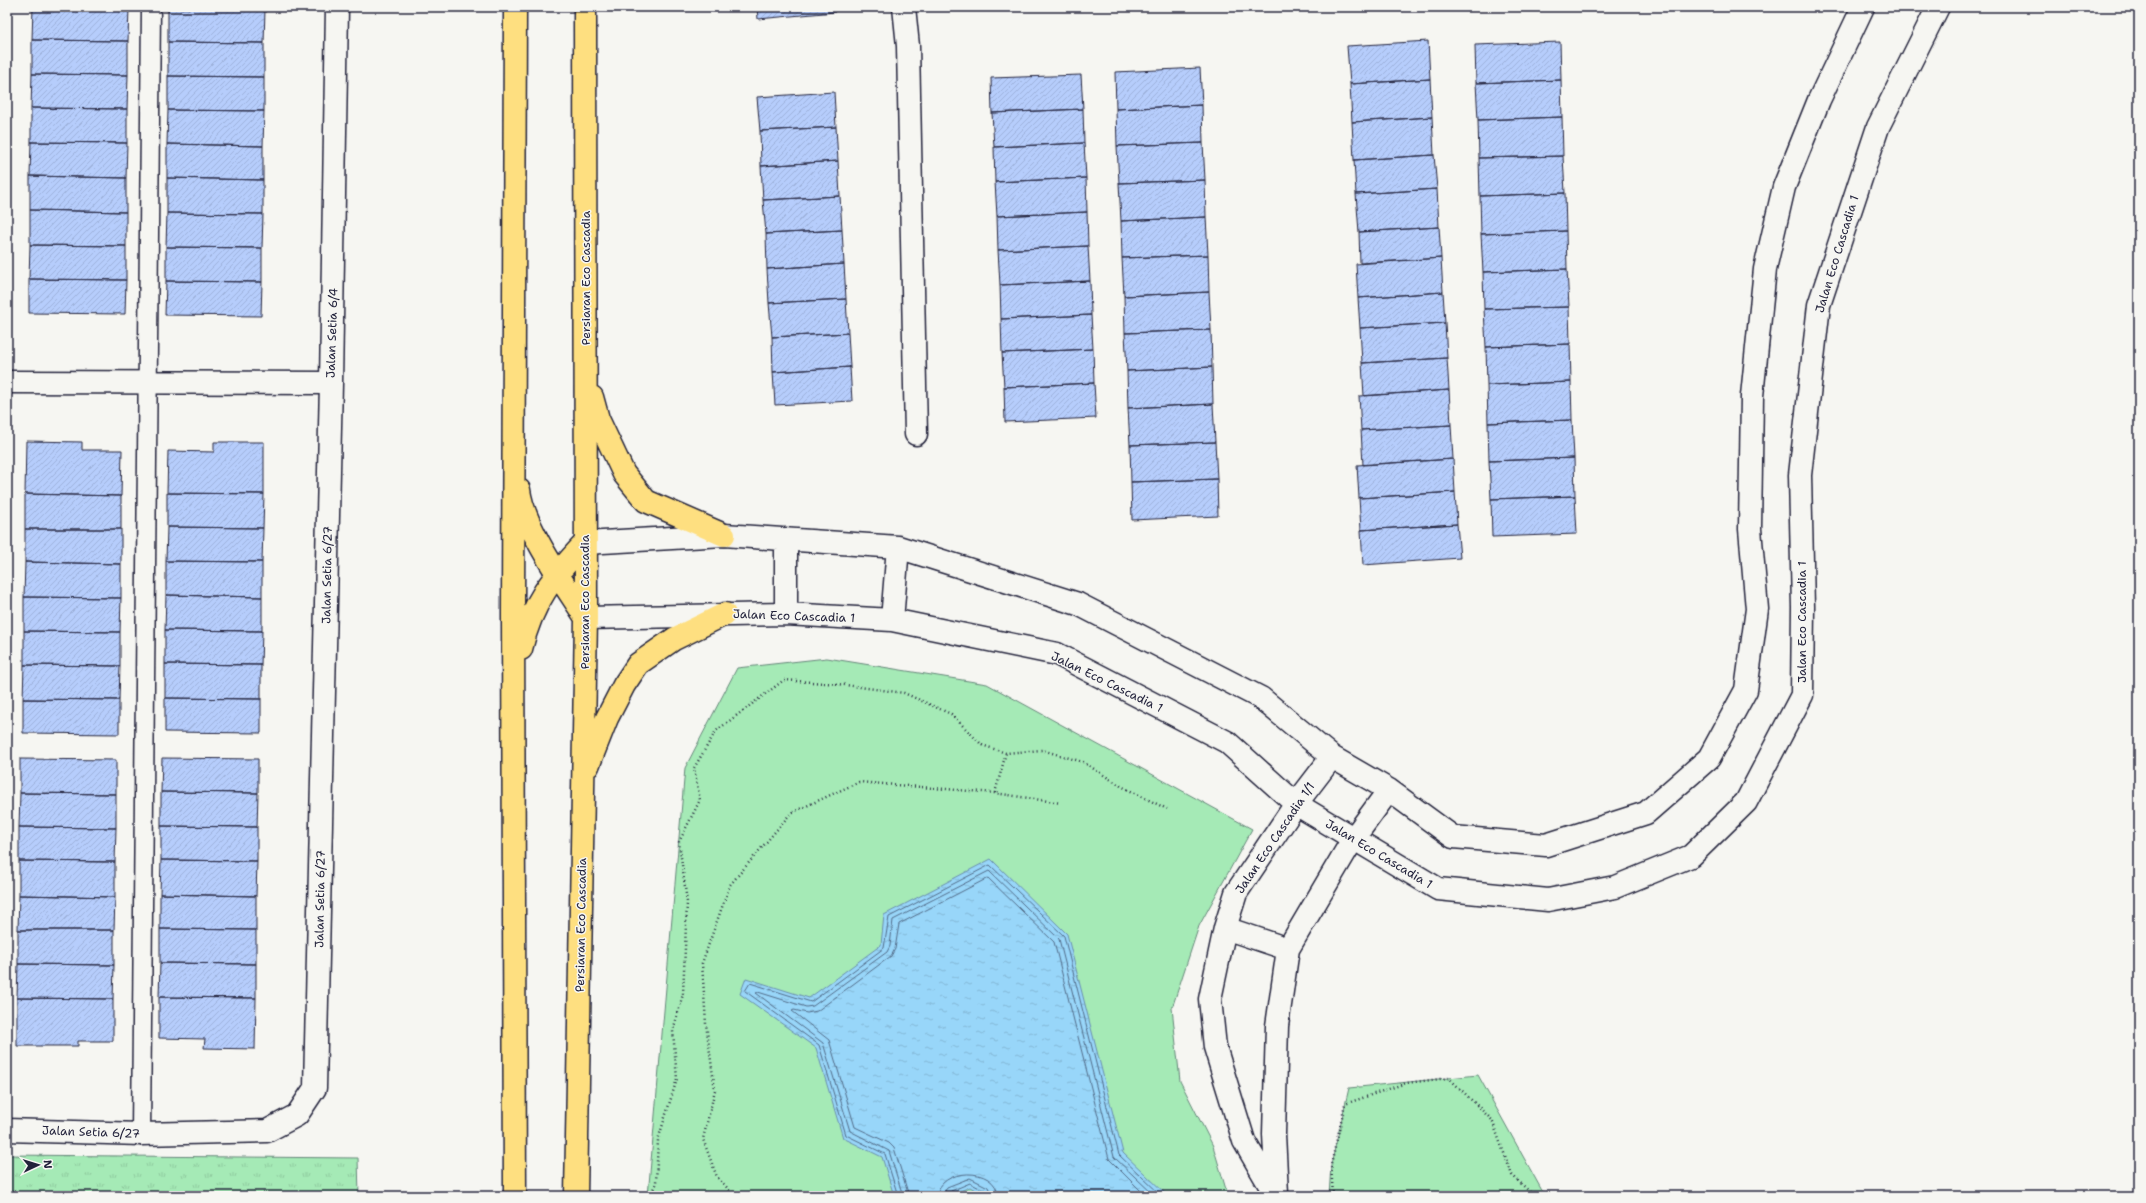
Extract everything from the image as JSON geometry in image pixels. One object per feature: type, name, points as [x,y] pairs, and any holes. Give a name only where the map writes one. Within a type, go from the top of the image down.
[{"type":"main road","points":[[515,7],[513,686],[515,1196]]},
{"type":"main road","name":"Persiaran Eco Cascadia","points":[[576,1196],[586,618],[585,7]]},
{"type":"main road","points":[[586,376],[598,419],[624,474],[646,501],[724,534]]},
{"type":"main road","points":[[514,435],[520,500],[539,542],[586,618]]},
{"type":"main road","points":[[513,686],[527,624],[545,588],[557,572],[585,543]]},
{"type":"main road","points":[[583,779],[607,718],[624,685],[638,664],[674,639],[725,614]]},
{"type":"street","name":"Jalan Setia 6/4","points":[[7,382],[332,383],[337,7]]},
{"type":"street","points":[[904,7],[908,46],[916,434]]},
{"type":"street","points":[[585,543],[724,534],[898,547],[1078,604],[1261,698],[1332,757],[1389,790],[1453,837],[1546,845],[1646,813],[1709,758],[1746,690],[1757,609],[1750,529],[1752,396],[1765,269],[1784,187],[1819,100],[1863,7]]},
{"type":"street","name":"Jalan Eco Cascadia 1","points":[[586,618],[725,614],[786,614],[892,620],[1057,654],[1227,742],[1296,804],[1438,889],[1548,900],[1615,887],[1691,856],[1746,802],[1802,695],[1804,607],[1800,476],[1819,305],[1878,127],[1938,7]]},
{"type":"street","name":"Jalan Setia 6/27","points":[[7,1130],[141,1134],[267,1131],[297,1115],[315,1088],[332,383]]},
{"type":"street","points":[[786,539],[786,614]]},
{"type":"street","points":[[892,620],[898,547]]},
{"type":"street","name":"Jalan Eco Cascadia 1/1","points":[[1277,1196],[1244,1141],[1215,1047],[1210,999],[1225,928],[1236,892],[1296,804],[1332,757]]},
{"type":"street","name":"Jalan Eco Cascadia 1/1","points":[[1277,1196],[1274,1134],[1277,1026],[1288,949],[1354,839],[1389,790]]},
{"type":"street","points":[[1225,928],[1288,949]]},
{"type":"lane","points":[[141,1134],[151,7]]},
{"type":"path","points":[[650,1196],[656,1183],[658,1140],[677,1079],[673,1031],[683,994],[687,902],[679,842],[700,800],[694,768],[716,731],[784,680],[830,683],[904,693],[951,714],[982,744],[1006,754],[1042,750],[1083,762],[1121,786],[1168,810]]},
{"type":"path","points":[[995,793],[1006,754]]},
{"type":"path","points":[[735,1196],[717,1177],[703,1138],[715,1090],[706,1024],[702,963],[730,885],[791,813],[859,782],[995,793],[1060,803]]},
{"type":"path","points":[[1333,1196],[1331,1165],[1345,1104],[1406,1082],[1449,1078],[1492,1120],[1512,1175],[1534,1196]]},
{"type":"path","points":[[722,1196],[730,1190]]},
{"type":"green space","points":[[827,658],[987,684],[1252,829],[1199,926],[1172,1008],[1180,1081],[1213,1146],[1228,1196],[648,1196],[685,768],[737,668]]},
{"type":"green space","points":[[1478,1075],[1545,1196],[1329,1196],[1331,1165],[1349,1088]]},
{"type":"green space","points":[[7,1155],[358,1158],[359,1196],[7,1196]]},
{"type":"water","points":[[991,859],[1067,934],[1123,1153],[1168,1196],[986,1196],[970,1187],[948,1196],[894,1196],[882,1157],[843,1138],[816,1048],[740,994],[746,978],[809,998],[881,945],[884,915]]},
{"type":"building","points":[[33,7],[129,7],[128,41],[32,40]]},
{"type":"building","points":[[168,7],[265,7],[265,9],[168,8]]},
{"type":"building","points":[[757,7],[834,7],[835,12],[758,19]]},
{"type":"building","points":[[987,7],[1017,7],[988,9]]},
{"type":"building","points":[[168,8],[265,9],[264,43],[168,42]]},
{"type":"building","points":[[32,40],[128,41],[128,75],[32,74]]},
{"type":"building","points":[[1428,41],[1430,79],[1350,84],[1347,46]]},
{"type":"building","points":[[168,42],[264,43],[264,77],[168,76]]},
{"type":"building","points":[[1560,42],[1561,80],[1476,83],[1475,45]]},
{"type":"building","points":[[1200,68],[1202,105],[1116,109],[1115,72]]},
{"type":"building","points":[[32,74],[128,75],[127,109],[31,108]]},
{"type":"building","points":[[1081,75],[1083,109],[992,113],[991,78]]},
{"type":"building","points":[[168,76],[264,77],[264,111],[168,110]]},
{"type":"building","points":[[1430,79],[1432,117],[1352,122],[1350,84]]},
{"type":"building","points":[[1561,80],[1562,117],[1478,120],[1476,83]]},
{"type":"building","points":[[834,92],[836,127],[760,131],[757,97]]},
{"type":"building","points":[[1202,105],[1203,143],[1117,146],[1116,109]]},
{"type":"building","points":[[31,108],[127,109],[127,143],[31,142]]},
{"type":"building","points":[[1083,109],[1084,143],[994,147],[992,113]]},
{"type":"building","points":[[168,110],[264,111],[263,146],[167,144]]},
{"type":"building","points":[[1432,117],[1434,155],[1354,160],[1352,122]]},
{"type":"building","points":[[1562,117],[1563,156],[1479,158],[1478,120]]},
{"type":"building","points":[[836,127],[838,161],[761,166],[760,131]]},
{"type":"building","points":[[31,142],[127,143],[126,178],[30,176]]},
{"type":"building","points":[[1084,143],[1086,178],[995,182],[994,147]]},
{"type":"building","points":[[1203,143],[1205,180],[1119,183],[1117,146]]},
{"type":"building","points":[[167,144],[263,146],[263,180],[167,178]]},
{"type":"building","points":[[1434,155],[1437,189],[1356,194],[1354,160]]},
{"type":"building","points":[[1563,156],[1565,193],[1480,196],[1479,158]]},
{"type":"building","points":[[838,161],[840,196],[763,200],[761,166]]},
{"type":"building","points":[[30,176],[126,178],[126,212],[30,210]]},
{"type":"building","points":[[167,178],[263,180],[263,214],[167,213]]},
{"type":"building","points":[[1086,178],[1087,212],[997,216],[995,182]]},
{"type":"building","points":[[1205,180],[1206,217],[1121,221],[1119,183]]},
{"type":"building","points":[[1437,189],[1439,227],[1359,232],[1356,194]]},
{"type":"building","points":[[1565,193],[1566,231],[1481,234],[1480,196]]},
{"type":"building","points":[[840,196],[842,230],[766,234],[763,200]]},
{"type":"building","points":[[30,210],[126,212],[126,246],[30,245]]},
{"type":"building","points":[[1087,212],[1088,246],[998,250],[997,216]]},
{"type":"building","points":[[167,213],[263,214],[262,248],[166,247]]},
{"type":"building","points":[[1206,217],[1208,255],[1122,258],[1121,221]]},
{"type":"building","points":[[1439,227],[1441,258],[1360,263],[1359,232]]},
{"type":"building","points":[[842,230],[844,264],[767,269],[766,234]]},
{"type":"building","points":[[1566,231],[1567,269],[1483,272],[1481,234]]},
{"type":"building","points":[[30,245],[126,246],[126,280],[29,279]]},
{"type":"building","points":[[1088,246],[1090,281],[1000,285],[998,250]]},
{"type":"building","points":[[166,247],[262,248],[262,282],[166,281]]},
{"type":"building","points":[[1208,255],[1209,292],[1124,296],[1122,258]]},
{"type":"building","points":[[1441,258],[1443,292],[1358,298],[1356,264]]},
{"type":"building","points":[[844,264],[846,299],[769,303],[767,269]]},
{"type":"building","points":[[1567,269],[1569,307],[1484,309],[1483,272]]},
{"type":"building","points":[[29,279],[126,280],[125,314],[29,313]]},
{"type":"building","points":[[166,281],[262,282],[261,316],[165,315]]},
{"type":"building","points":[[1090,281],[1091,315],[1001,319],[1000,285]]},
{"type":"building","points":[[1209,292],[1211,330],[1125,333],[1124,296]]},
{"type":"building","points":[[1443,292],[1445,323],[1360,328],[1358,298]]},
{"type":"building","points":[[846,299],[848,333],[772,337],[769,303]]},
{"type":"building","points":[[1569,307],[1570,344],[1486,347],[1484,309]]},
{"type":"building","points":[[1091,315],[1093,349],[1002,353],[1001,319]]},
{"type":"building","points":[[1445,323],[1447,358],[1362,363],[1360,328]]},
{"type":"building","points":[[1211,330],[1212,367],[1127,371],[1125,333]]},
{"type":"building","points":[[848,333],[850,367],[773,372],[772,337]]},
{"type":"building","points":[[1570,344],[1571,382],[1487,385],[1486,347]]},
{"type":"building","points":[[1093,349],[1094,383],[1004,387],[1002,353]]},
{"type":"building","points":[[1447,358],[1449,390],[1364,396],[1362,363]]},
{"type":"building","points":[[850,367],[852,401],[775,405],[773,372]]},
{"type":"building","points":[[1212,367],[1213,404],[1128,408],[1127,371]]},
{"type":"building","points":[[1571,382],[1572,420],[1488,423],[1487,385]]},
{"type":"building","points":[[1094,383],[1096,418],[1005,422],[1004,387]]},
{"type":"building","points":[[1449,390],[1451,425],[1361,430],[1359,396]]},
{"type":"building","points":[[1213,404],[1215,442],[1130,445],[1128,408]]},
{"type":"building","points":[[1572,420],[1574,458],[1489,461],[1488,423]]},
{"type":"building","points":[[1451,425],[1453,459],[1363,465],[1361,430]]},
{"type":"building","points":[[26,441],[82,442],[82,450],[122,450],[121,496],[25,494]]},
{"type":"building","points":[[214,442],[264,442],[264,494],[167,493],[168,451],[214,452]]},
{"type":"building","points":[[1215,442],[1217,479],[1131,482],[1130,445]]},
{"type":"building","points":[[1574,458],[1575,496],[1491,499],[1489,461]]},
{"type":"building","points":[[1453,459],[1455,492],[1359,498],[1357,465]]},
{"type":"building","points":[[1217,479],[1218,516],[1132,520],[1131,482]]},
{"type":"building","points":[[1455,492],[1457,524],[1361,530],[1359,498]]},
{"type":"building","points":[[167,493],[264,494],[263,528],[167,527]]},
{"type":"building","points":[[25,494],[121,496],[121,529],[25,529]]},
{"type":"building","points":[[1575,496],[1577,534],[1492,537],[1491,499]]},
{"type":"building","points":[[1457,524],[1460,558],[1363,565],[1361,530]]},
{"type":"building","points":[[167,527],[263,528],[262,562],[166,561]]},
{"type":"building","points":[[25,529],[121,529],[121,564],[25,562]]},
{"type":"building","points":[[166,561],[262,562],[262,597],[166,595]]},
{"type":"building","points":[[25,562],[121,564],[121,598],[24,597]]},
{"type":"building","points":[[166,595],[262,597],[262,631],[165,630]]},
{"type":"building","points":[[24,597],[121,598],[120,632],[24,631]]},
{"type":"building","points":[[165,630],[262,631],[261,665],[165,664]]},
{"type":"building","points":[[24,631],[120,632],[120,666],[24,665]]},
{"type":"building","points":[[165,664],[261,665],[261,699],[165,698]]},
{"type":"building","points":[[24,665],[120,666],[119,700],[23,699]]},
{"type":"building","points":[[165,698],[261,699],[261,733],[165,732]]},
{"type":"building","points":[[23,699],[119,700],[119,734],[23,733]]},
{"type":"building","points":[[162,758],[258,759],[258,793],[161,792]]},
{"type":"building","points":[[20,759],[116,760],[116,794],[20,793]]},
{"type":"building","points":[[161,792],[258,793],[257,827],[161,826]]},
{"type":"building","points":[[20,793],[116,794],[116,828],[19,827]]},
{"type":"building","points":[[161,826],[257,827],[257,861],[161,860]]},
{"type":"building","points":[[19,827],[116,828],[115,862],[19,861]]},
{"type":"building","points":[[161,860],[257,861],[256,896],[160,894]]},
{"type":"building","points":[[19,861],[115,862],[115,897],[19,895]]},
{"type":"building","points":[[160,894],[256,896],[256,930],[160,929]]},
{"type":"building","points":[[19,895],[115,897],[114,930],[18,930]]},
{"type":"building","points":[[160,929],[256,930],[256,964],[160,963]]},
{"type":"building","points":[[18,930],[114,930],[114,965],[18,964]]},
{"type":"building","points":[[160,963],[256,964],[256,998],[159,997]]},
{"type":"building","points":[[18,964],[114,965],[113,999],[17,998]]},
{"type":"building","points":[[159,997],[256,998],[255,1049],[204,1048],[205,1039],[159,1038]]},
{"type":"building","points":[[17,998],[113,999],[113,1041],[78,1041],[78,1046],[17,1046]]}]
